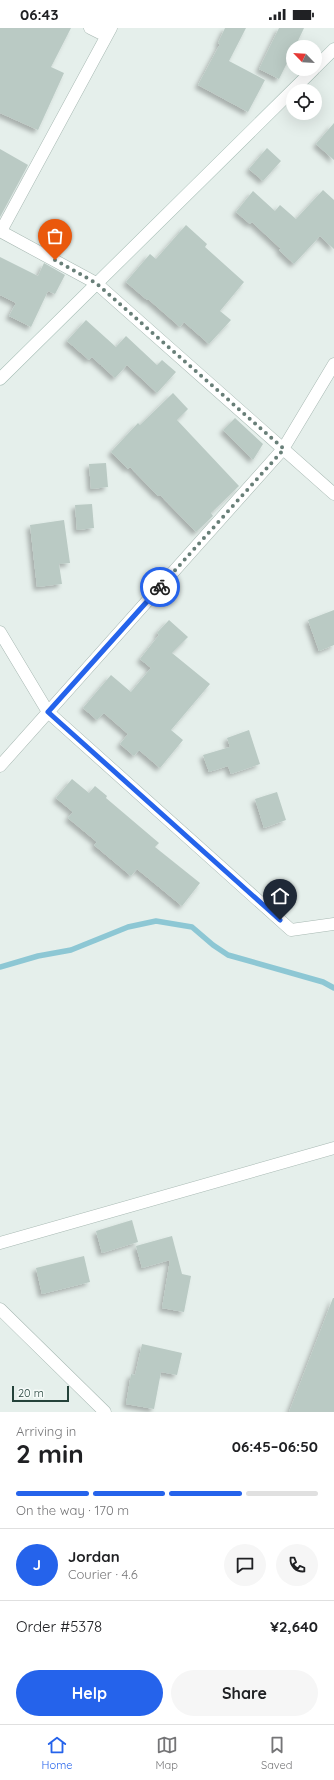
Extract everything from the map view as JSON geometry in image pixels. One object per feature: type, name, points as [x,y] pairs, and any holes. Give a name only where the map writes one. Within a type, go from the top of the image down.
[{"type":"street","points":[[90,28],[108,32],[0,231],[96,283],[334,494]]},
{"type":"street","points":[[322,60],[334,49]]},
{"type":"street","points":[[0,379],[306,76]]},
{"type":"street","points":[[0,766],[284,449],[334,364]]},
{"type":"street","points":[[0,632],[48,712],[291,930],[334,924]]},
{"type":"street","points":[[0,1243],[334,1148]]},
{"type":"street","points":[[0,1309],[105,1412]]},
{"type":"building","points":[[0,28],[71,28],[51,67],[64,73],[38,130],[0,113]]},
{"type":"building","points":[[225,28],[246,28],[229,61],[265,80],[248,112],[198,85],[220,44],[218,43]]},
{"type":"building","points":[[279,28],[304,28],[298,40],[286,40],[286,65],[279,79],[259,69]]},
{"type":"building","points":[[334,123],[334,160],[316,144]]},
{"type":"building","points":[[267,148],[281,161],[263,181],[249,169]]},
{"type":"building","points":[[0,149],[28,165],[0,217]]},
{"type":"building","points":[[323,190],[334,200],[334,249],[320,236],[294,264],[279,250],[281,249],[252,222],[250,224],[236,212],[253,191],[275,211],[280,205],[296,219]]},
{"type":"building","points":[[186,225],[207,244],[205,247],[244,282],[220,311],[231,320],[209,344],[184,322],[180,327],[126,282],[150,254],[156,259]]},
{"type":"building","points":[[0,257],[38,276],[44,263],[65,275],[55,294],[48,291],[31,327],[9,316],[16,303],[0,295]]},
{"type":"building","points":[[86,320],[116,347],[126,336],[157,365],[162,360],[176,372],[157,393],[127,365],[115,378],[92,357],[89,360],[67,341]]},
{"type":"building","points":[[173,393],[188,409],[177,420],[239,486],[211,513],[213,516],[196,532],[160,495],[158,496],[130,467],[128,469],[111,452],[138,423],[140,425]]},
{"type":"building","points":[[235,418],[263,444],[253,460],[223,430]]},
{"type":"building","points":[[106,463],[108,487],[91,489],[89,464]]},
{"type":"building","points":[[92,504],[94,528],[77,530],[75,505]]},
{"type":"building","points":[[64,520],[70,563],[59,564],[62,584],[37,587],[30,525]]},
{"type":"building","points":[[334,610],[334,645],[319,651],[308,620]]},
{"type":"building","points":[[169,620],[188,637],[172,653],[210,684],[171,730],[183,740],[160,768],[139,750],[134,756],[120,744],[128,734],[104,713],[97,720],[83,708],[111,675],[131,692],[151,668],[140,659],[159,635],[157,633]]},
{"type":"building","points":[[249,730],[260,764],[231,774],[228,766],[209,772],[203,755],[230,747],[227,738]]},
{"type":"building","points":[[72,779],[89,793],[95,786],[107,796],[106,798],[159,843],[155,847],[200,883],[182,906],[137,869],[131,876],[94,845],[97,842],[68,818],[73,812],[56,798]]},
{"type":"building","points":[[277,792],[286,820],[264,828],[255,799]]},
{"type":"building","points":[[132,1220],[138,1242],[102,1253],[96,1231]]},
{"type":"building","points":[[172,1236],[182,1274],[191,1276],[184,1312],[162,1308],[170,1260],[142,1268],[136,1246]]},
{"type":"building","points":[[84,1256],[90,1282],[42,1294],[36,1268]]},
{"type":"building","points":[[333,1298],[334,1412],[289,1412]]},
{"type":"building","points":[[142,1344],[182,1353],[177,1375],[161,1372],[154,1409],[126,1404],[131,1374],[135,1375]]},
{"type":"waterway","points":[[0,967],[38,956],[71,950],[128,927],[156,921],[192,927],[213,945],[228,955],[323,982],[334,988]]},
{"type":"way so far","points":[[55,260],[96,283],[284,449],[160,587]]},
{"type":"route","points":[[160,587],[48,712],[280,920]]}]
